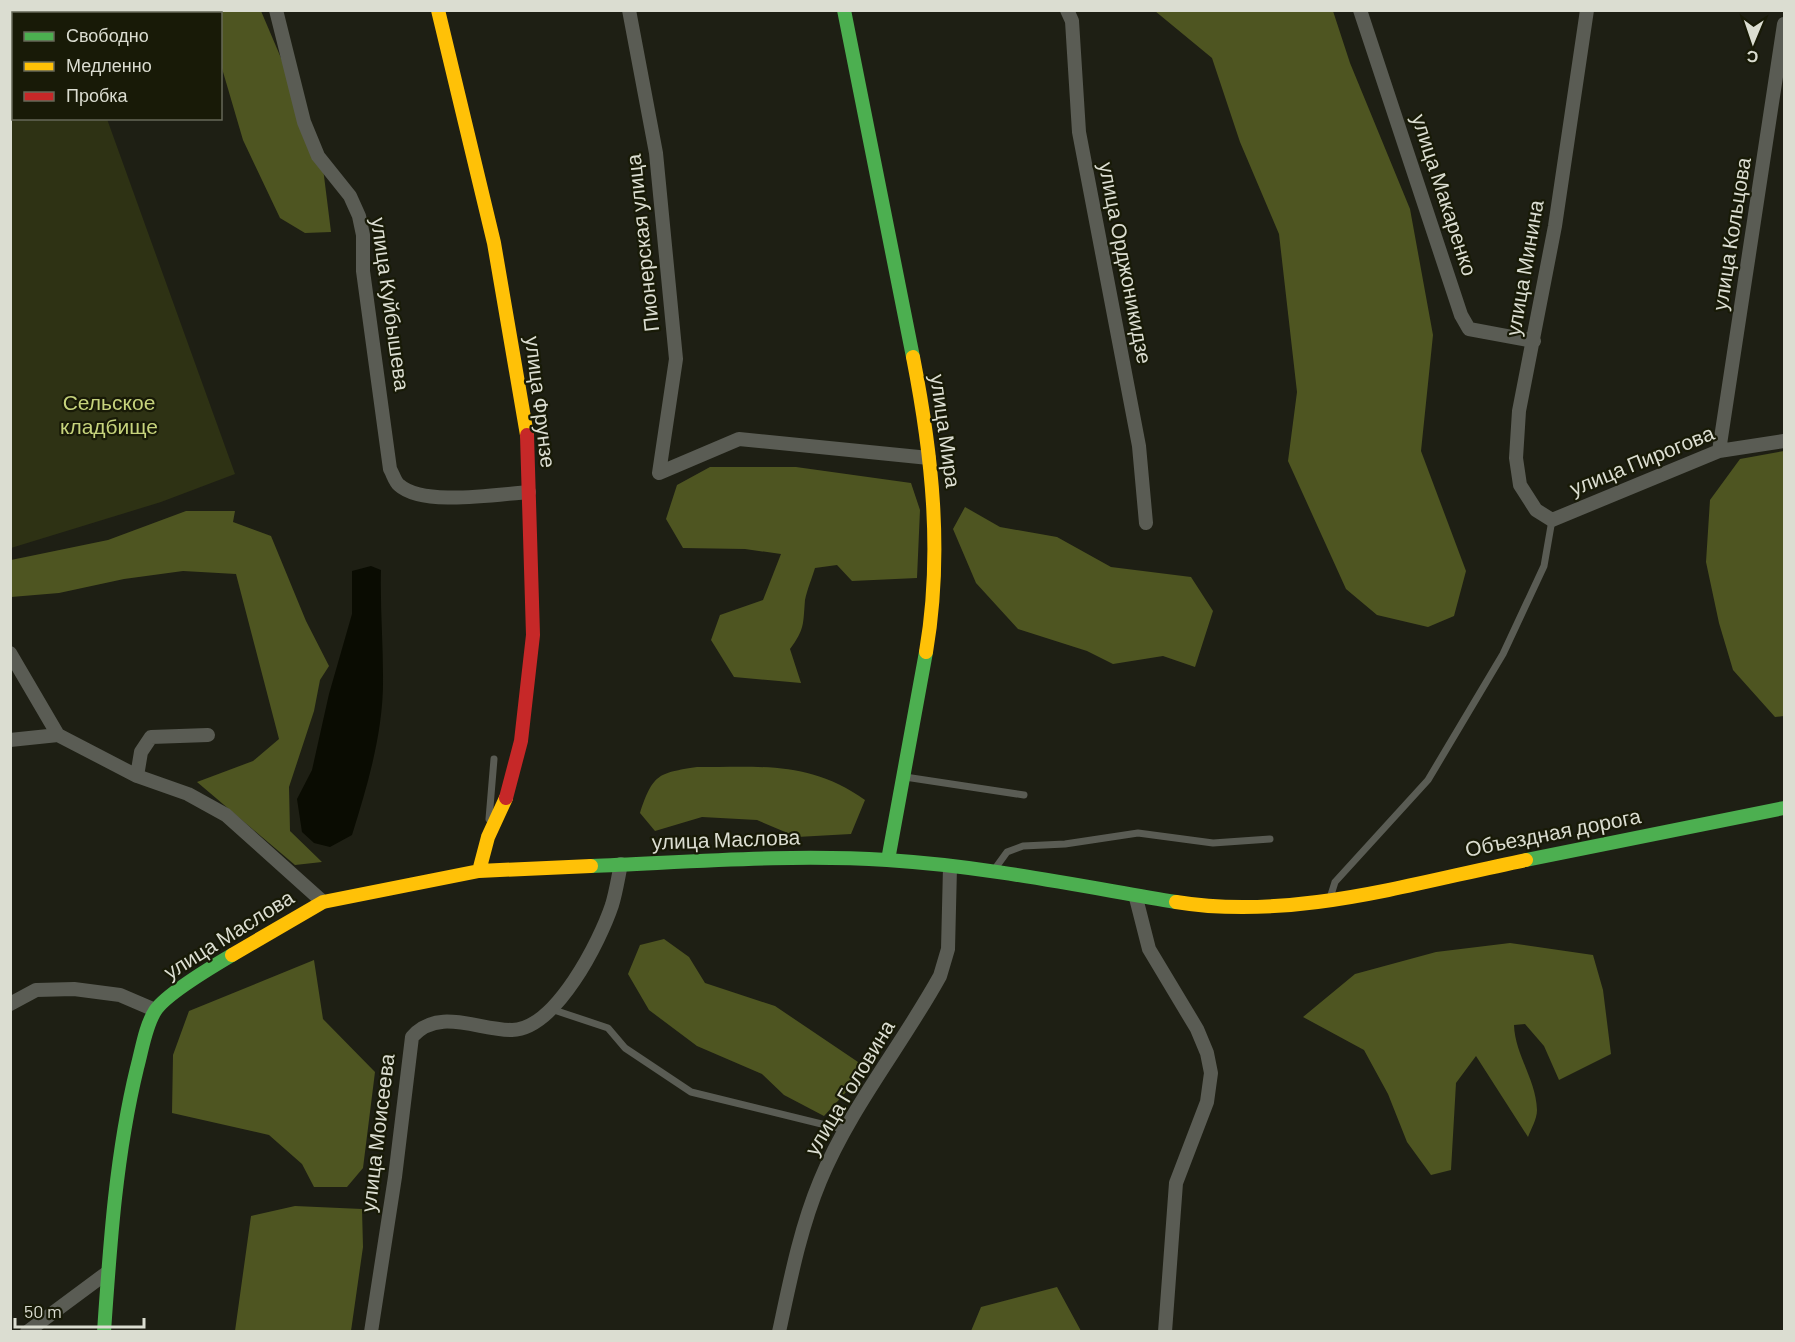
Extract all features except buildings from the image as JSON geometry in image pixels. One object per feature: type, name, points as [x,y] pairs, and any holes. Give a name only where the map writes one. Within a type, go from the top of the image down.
[{"type":"main road","name":"улица Фрунзе","points":[[438,10],[494,243],[527,436],[532,647],[521,741],[504,804],[488,837],[479,871]]},
{"type":"main road","name":"улица Мира","points":[[844,10],[923,409],[934,508],[936,567],[928,639],[905,777],[888,860]]},
{"type":"main road","name":"Объездная дорога","points":[[1329,900],[1785,808]]},
{"type":"main road","name":"улица Маслова","points":[[155,1010],[198,975],[323,902],[479,871],[796,858],[888,860],[992,872],[1136,897],[1225,908],[1269,909],[1329,900]]},
{"type":"main road","points":[[104,1332],[108,1272],[127,1110],[143,1044],[155,1010]]},
{"type":"street","name":"улица Куйбышева","points":[[276,10],[304,122],[318,156],[350,196],[359,216],[363,235],[364,280],[390,469],[398,485],[415,494],[442,497],[529,492]]},
{"type":"street","name":"Пионерская улица","points":[[629,10],[656,153],[676,358],[659,473],[739,439],[929,458]]},
{"type":"street","name":"улица Орджоникидзе","points":[[1067,10],[1072,21],[1079,132],[1139,446],[1146,523]]},
{"type":"street","name":"улица Макаренко","points":[[1360,10],[1461,315],[1469,329],[1534,341]]},
{"type":"street","name":"улица Минина","points":[[1552,520],[1536,510],[1520,484],[1516,458],[1519,411],[1555,226],[1587,10]]},
{"type":"street","name":"улица Кольцова","points":[[1719,451],[1785,24]]},
{"type":"street","name":"улица Пирогова","points":[[1552,520],[1719,451],[1785,441]]},
{"type":"street","points":[[10,653],[58,735],[137,776],[188,794],[226,815],[323,902]]},
{"type":"street","points":[[10,740],[58,735]]},
{"type":"street","points":[[137,776],[141,752],[151,738],[208,735]]},
{"type":"street","name":"улица Моисеева","points":[[371,1332],[395,1177],[412,1037],[421,1026],[437,1021],[514,1030],[535,1022],[551,1009],[588,958],[612,905],[621,864]]},
{"type":"street","name":"улица Головина","points":[[779,1332],[795,1256],[820,1181],[846,1130],[940,976],[948,949],[950,867]]},
{"type":"street","points":[[1136,897],[1149,949],[1197,1029],[1207,1053],[1211,1073],[1207,1102],[1176,1183],[1164,1332]]},
{"type":"street","points":[[10,1004],[36,990],[74,989],[120,994],[155,1010]]},
{"type":"street","points":[[27,1332],[108,1272]]},
{"type":"lane","points":[[1329,900],[1335,882],[1428,780],[1498,664],[1544,566],[1552,520]]},
{"type":"lane","points":[[488,837],[494,759]]},
{"type":"lane","points":[[905,777],[1024,795]]},
{"type":"lane","points":[[992,872],[1007,852],[1023,846],[1065,844],[1138,833],[1213,843],[1270,839]]},
{"type":"lane","points":[[551,1009],[608,1028],[625,1048],[691,1092],[846,1130]]},
{"type":"green space","name":"Сельское кладбище","points":[[11,10],[68,11],[12,12],[12,120],[107,120],[235,474],[161,502],[11,548]]},
{"type":"green space","points":[[261,11],[321,152],[331,232],[305,233],[280,218],[243,140],[222,68],[222,12],[200,12]]},
{"type":"green space","points":[[1155,11],[1333,11],[1350,63],[1410,209],[1433,335],[1421,451],[1466,571],[1454,616],[1428,627],[1377,615],[1346,589],[1288,461],[1297,392],[1279,234],[1240,142],[1212,58]]},
{"type":"green space","points":[[1784,451],[1784,716],[1775,717],[1733,670],[1719,623],[1706,562],[1710,500],[1740,459]]},
{"type":"green space","points":[[710,467],[796,467],[911,483],[920,510],[917,578],[852,581],[837,565],[815,568],[805,600],[802,626],[790,649],[801,683],[734,677],[711,640],[720,615],[763,600],[781,554],[745,549],[683,548],[666,519],[677,485]]},
{"type":"green space","points":[[965,507],[1000,527],[1057,537],[1111,567],[1191,577],[1213,611],[1195,667],[1163,656],[1113,664],[1087,651],[1018,629],[976,583],[953,529]]},
{"type":"green space","points":[[186,511],[235,511],[233,522],[271,536],[306,621],[329,666],[320,680],[314,711],[289,787],[290,831],[322,862],[295,865],[197,782],[253,761],[279,739],[236,574],[183,571],[124,579],[59,593],[11,597],[11,560],[108,540]]},
{"type":"green space","points":[[697,767],[764,767],[805,772],[845,787],[865,800],[851,834],[797,837],[757,820],[702,817],[655,831],[640,813],[653,783],[673,771]]},
{"type":"green space","points":[[664,939],[689,957],[705,983],[775,1006],[858,1062],[847,1091],[824,1116],[784,1095],[762,1074],[697,1046],[649,1010],[628,974],[640,945]]},
{"type":"green space","points":[[1510,943],[1593,955],[1603,990],[1611,1054],[1559,1080],[1544,1046],[1525,1024],[1514,1025],[1518,1047],[1536,1099],[1537,1113],[1528,1137],[1476,1056],[1456,1083],[1451,1170],[1431,1175],[1407,1142],[1388,1094],[1364,1050],[1303,1017],[1355,974],[1436,952]]},
{"type":"green space","points":[[314,960],[323,1019],[375,1072],[363,1168],[347,1187],[314,1187],[302,1164],[269,1135],[172,1113],[173,1055],[189,1011]]},
{"type":"green space","points":[[295,1206],[362,1209],[363,1247],[351,1331],[235,1331],[251,1216]]},
{"type":"green space","points":[[1057,1287],[1081,1331],[971,1331],[981,1307]]},
{"type":"shaded area","points":[[371,566],[381,570],[383,696],[378,737],[352,835],[330,847],[314,843],[302,832],[297,799],[312,770],[329,694],[352,614],[352,571]]},
{"type":"traffic: fast","points":[[844,10],[913,357]]},
{"type":"traffic: fast","points":[[888,860],[926,652]]},
{"type":"traffic: fast","points":[[1526,860],[1784,808]]},
{"type":"traffic: fast","points":[[591,866],[776,858],[887,860],[996,872],[1176,902]]},
{"type":"traffic: fast","points":[[104,1332],[119,1166],[130,1100],[146,1031],[160,1004],[232,955]]},
{"type":"traffic: slow","points":[[438,10],[494,243],[527,435]]},
{"type":"traffic: slow","points":[[913,357],[920,393],[933,504],[934,578],[926,652]]},
{"type":"traffic: slow","points":[[479,871],[488,837],[506,798]]},
{"type":"traffic: slow","points":[[1176,902],[1220,907],[1264,907],[1308,903],[1352,897],[1526,860]]},
{"type":"traffic: slow","points":[[232,955],[323,902],[479,871],[591,866]]},
{"type":"traffic: jam","points":[[506,798],[521,741],[533,635],[527,435]]}]
